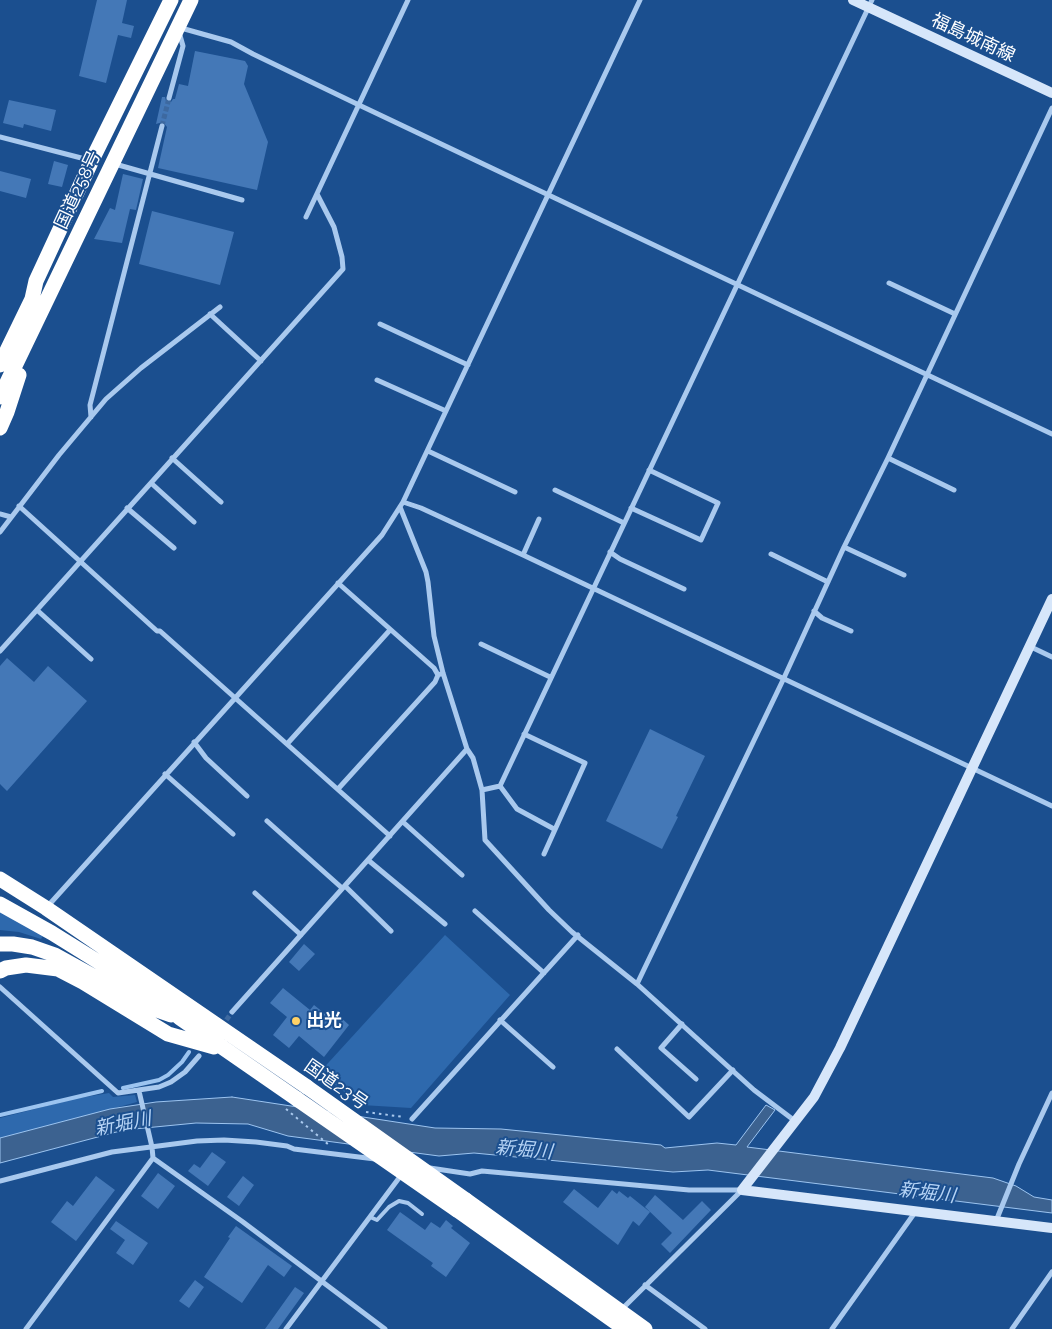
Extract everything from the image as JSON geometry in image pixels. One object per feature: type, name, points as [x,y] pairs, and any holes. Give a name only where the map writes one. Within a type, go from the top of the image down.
[{"type":"highway","name":"国道258号","points":[[0,365],[32,299],[36,281],[92,160],[171,0]]},
{"type":"highway","name":"国道258号","points":[[0,397],[190,0]]},
{"type":"highway","points":[[0,344],[36,281]]},
{"type":"highway","points":[[0,428],[7,412],[33,330]]},
{"type":"highway","name":"国道23号","points":[[2,879],[307,1087],[616,1322],[645,1329]]},
{"type":"highway","name":"国道23号","points":[[0,904],[52,933],[158,999],[180,1018],[297,1100],[462,1205]]},
{"type":"highway","points":[[0,944],[32,947],[55,955],[151,1008],[180,1018]]},
{"type":"highway","points":[[0,971],[6,968],[26,965],[58,970],[83,982],[168,1034],[225,1050]]},
{"type":"street","points":[[306,217],[408,0]]},
{"type":"street","points":[[46,908],[382,535],[402,504],[640,0]]},
{"type":"street","name":"福島城南線","points":[[853,0],[870,4],[1052,93]]},
{"type":"street","points":[[500,786],[870,4]]},
{"type":"street","points":[[169,98],[183,46],[178,27]]},
{"type":"street","points":[[178,27],[231,42],[359,105],[1052,434]]},
{"type":"street","points":[[636,984],[783,680],[1052,108]]},
{"type":"street","points":[[91,417],[90,405],[162,126]]},
{"type":"street","points":[[0,137],[92,160]]},
{"type":"street","points":[[112,163],[242,200]]},
{"type":"street","points":[[0,651],[343,268],[334,227],[317,194]]},
{"type":"street","points":[[889,284],[956,314]]},
{"type":"street","points":[[0,532],[106,399],[141,368],[220,306]]},
{"type":"street","points":[[210,314],[260,361]]},
{"type":"street","points":[[380,324],[468,365]]},
{"type":"street","points":[[377,380],[446,411]]},
{"type":"street","points":[[428,450],[515,492]]},
{"type":"street","points":[[172,458],[221,502]]},
{"type":"street","points":[[888,458],[954,490]]},
{"type":"street","points":[[631,508],[701,540],[718,503],[649,470]]},
{"type":"street","points":[[151,483],[194,522]]},
{"type":"street","points":[[555,490],[624,523]]},
{"type":"street","points":[[402,504],[421,508],[523,555],[1052,806]]},
{"type":"street","points":[[402,504],[427,577],[441,674],[467,749],[473,758],[482,790],[485,840],[549,910],[682,1024],[754,1090],[795,1121]]},
{"type":"street","points":[[19,506],[157,632],[160,631],[390,836]]},
{"type":"street","points":[[127,508],[174,548]]},
{"type":"street","points":[[0,514],[11,517]]},
{"type":"street","points":[[523,555],[539,519]]},
{"type":"street","points":[[844,547],[904,575]]},
{"type":"street","points":[[610,552],[620,559],[684,589]]},
{"type":"street","points":[[771,554],[828,582]]},
{"type":"street","points":[[338,583],[441,674]]},
{"type":"street","points":[[616,1322],[645,1285],[742,1190],[814,1096],[840,1048],[1052,599]]},
{"type":"street","points":[[37,610],[92,659]]},
{"type":"street","points":[[814,611],[822,618],[851,631]]},
{"type":"street","points":[[288,744],[390,630]]},
{"type":"street","points":[[481,644],[550,677]]},
{"type":"street","points":[[1029,646],[1052,657]]},
{"type":"street","points":[[338,789],[441,674]]},
{"type":"street","points":[[524,734],[585,763],[544,854]]},
{"type":"street","points":[[194,742],[206,758],[247,796]]},
{"type":"street","points":[[232,1012],[467,749]]},
{"type":"street","points":[[165,774],[233,834]]},
{"type":"street","points":[[482,790],[500,786]]},
{"type":"street","points":[[500,786],[517,809],[554,830]]},
{"type":"street","points":[[267,821],[392,931]]},
{"type":"street","points":[[403,822],[462,875]]},
{"type":"street","points":[[368,860],[445,924]]},
{"type":"street","points":[[255,893],[301,935]]},
{"type":"street","points":[[475,911],[544,973]]},
{"type":"street","points":[[412,1119],[578,936]]},
{"type":"street","points":[[0,987],[118,1093],[139,1091],[171,1082],[185,1072],[199,1056]]},
{"type":"street","points":[[500,1020],[553,1067]]},
{"type":"street","points":[[682,1024],[661,1048],[696,1079]]},
{"type":"street","points":[[617,1049],[689,1117],[733,1070]]},
{"type":"street","points":[[26,1329],[153,1158],[139,1091]]},
{"type":"street","points":[[996,1221],[1019,1164],[1052,1093]]},
{"type":"street","points":[[0,1181],[112,1152],[197,1141],[224,1140],[287,1146],[294,1149],[409,1163],[470,1174],[482,1171],[689,1190],[742,1190],[1052,1228]]},
{"type":"street","points":[[153,1158],[385,1329]]},
{"type":"street","points":[[286,1329],[404,1170]]},
{"type":"street","points":[[832,1329],[917,1211]]},
{"type":"street","points":[[1012,1329],[1052,1272]]},
{"type":"street","points":[[645,1285],[705,1329]]},
{"type":"lane","points":[[370,1217],[377,1220],[389,1207],[399,1201],[408,1204],[422,1214]]},
{"type":"path","points":[[281,1105],[340,1154]]},
{"type":"path","points":[[359,1111],[412,1119]]},
{"type":"shaded area","points":[[0,908],[44,934],[41,939],[19,932],[0,930]]},
{"type":"shaded area","points":[[445,935],[510,995],[411,1108],[362,1105],[319,1073]]},
{"type":"shaded area","points":[[109,1093],[113,1097],[135,1095],[137,1102],[0,1139],[0,1118],[74,1099]]},
{"type":"water","name":"新堀川","points":[[232,1097],[435,1128],[501,1129],[661,1145],[665,1148],[717,1143],[736,1145],[766,1105],[775,1110],[747,1147],[993,1178],[1016,1186],[1034,1197],[1052,1200],[1052,1213],[708,1170],[673,1172],[474,1153],[439,1156],[288,1136],[248,1124],[196,1123],[124,1130],[0,1163],[0,1138],[110,1109],[156,1102]]},
{"type":"building","points":[[97,0],[127,0],[122,23],[134,26],[131,38],[118,35],[106,83],[79,76]]},
{"type":"building","points":[[195,51],[245,61],[248,66],[244,84],[268,142],[257,190],[158,168],[167,127],[163,122],[156,124],[162,97],[165,97],[166,101],[171,102],[175,99],[179,84],[188,86]]},
{"type":"building","points":[[9,100],[56,110],[51,131],[24,124],[23,128],[3,123]]},
{"type":"building","points":[[54,161],[68,165],[62,187],[48,184]]},
{"type":"building","points":[[0,171],[31,179],[26,198],[0,191]]},
{"type":"building","points":[[123,174],[143,179],[136,210],[130,209],[122,243],[94,239],[110,208],[115,210]]},
{"type":"building","points":[[152,211],[234,232],[220,285],[139,264]]},
{"type":"building","points":[[7,658],[34,682],[48,666],[87,701],[7,791],[0,784],[0,666]]},
{"type":"building","points":[[650,729],[705,756],[662,849],[606,821]]},
{"type":"building","points":[[304,944],[315,954],[299,971],[289,962]]},
{"type":"building","points":[[283,988],[310,1010],[314,1005],[334,1021],[339,1016],[349,1025],[324,1057],[299,1036],[289,1048],[273,1035],[287,1017],[270,1003]]},
{"type":"building","points":[[212,1152],[226,1162],[208,1186],[188,1171],[194,1164],[200,1168]]},
{"type":"building","points":[[158,1173],[175,1186],[158,1209],[141,1196]]},
{"type":"building","points":[[96,1176],[115,1190],[76,1241],[51,1222],[67,1201],[73,1206]]},
{"type":"building","points":[[243,1176],[254,1185],[239,1206],[227,1197]]},
{"type":"building","points":[[574,1189],[598,1208],[612,1190],[617,1194],[619,1191],[628,1198],[630,1196],[650,1212],[639,1226],[633,1221],[618,1245],[563,1202]]},
{"type":"building","points":[[655,1195],[683,1220],[702,1201],[711,1210],[670,1253],[661,1244],[672,1233],[645,1207]]},
{"type":"building","points":[[400,1212],[425,1230],[431,1222],[440,1228],[446,1220],[453,1226],[451,1228],[470,1243],[446,1277],[431,1266],[433,1263],[387,1230]]},
{"type":"building","points":[[116,1221],[148,1243],[133,1265],[116,1253],[125,1240],[110,1229]]},
{"type":"building","points":[[236,1226],[292,1266],[284,1277],[268,1265],[242,1303],[204,1277]]},
{"type":"building","points":[[195,1280],[204,1287],[189,1308],[179,1301]]},
{"type":"building","points":[[295,1287],[304,1293],[278,1329],[265,1329]]},
{"type":"waterway","points":[[123,1088],[159,1080],[168,1075],[182,1062],[189,1052]]},
{"type":"waterway","points":[[0,1115],[102,1091]]},
{"type":"tunnel","points":[[162,126],[169,98]]},
{"type":"tunnel","points":[[222,1026],[232,1012]]},
{"type":"place","name":"出光","points":[[296,1021]]}]
